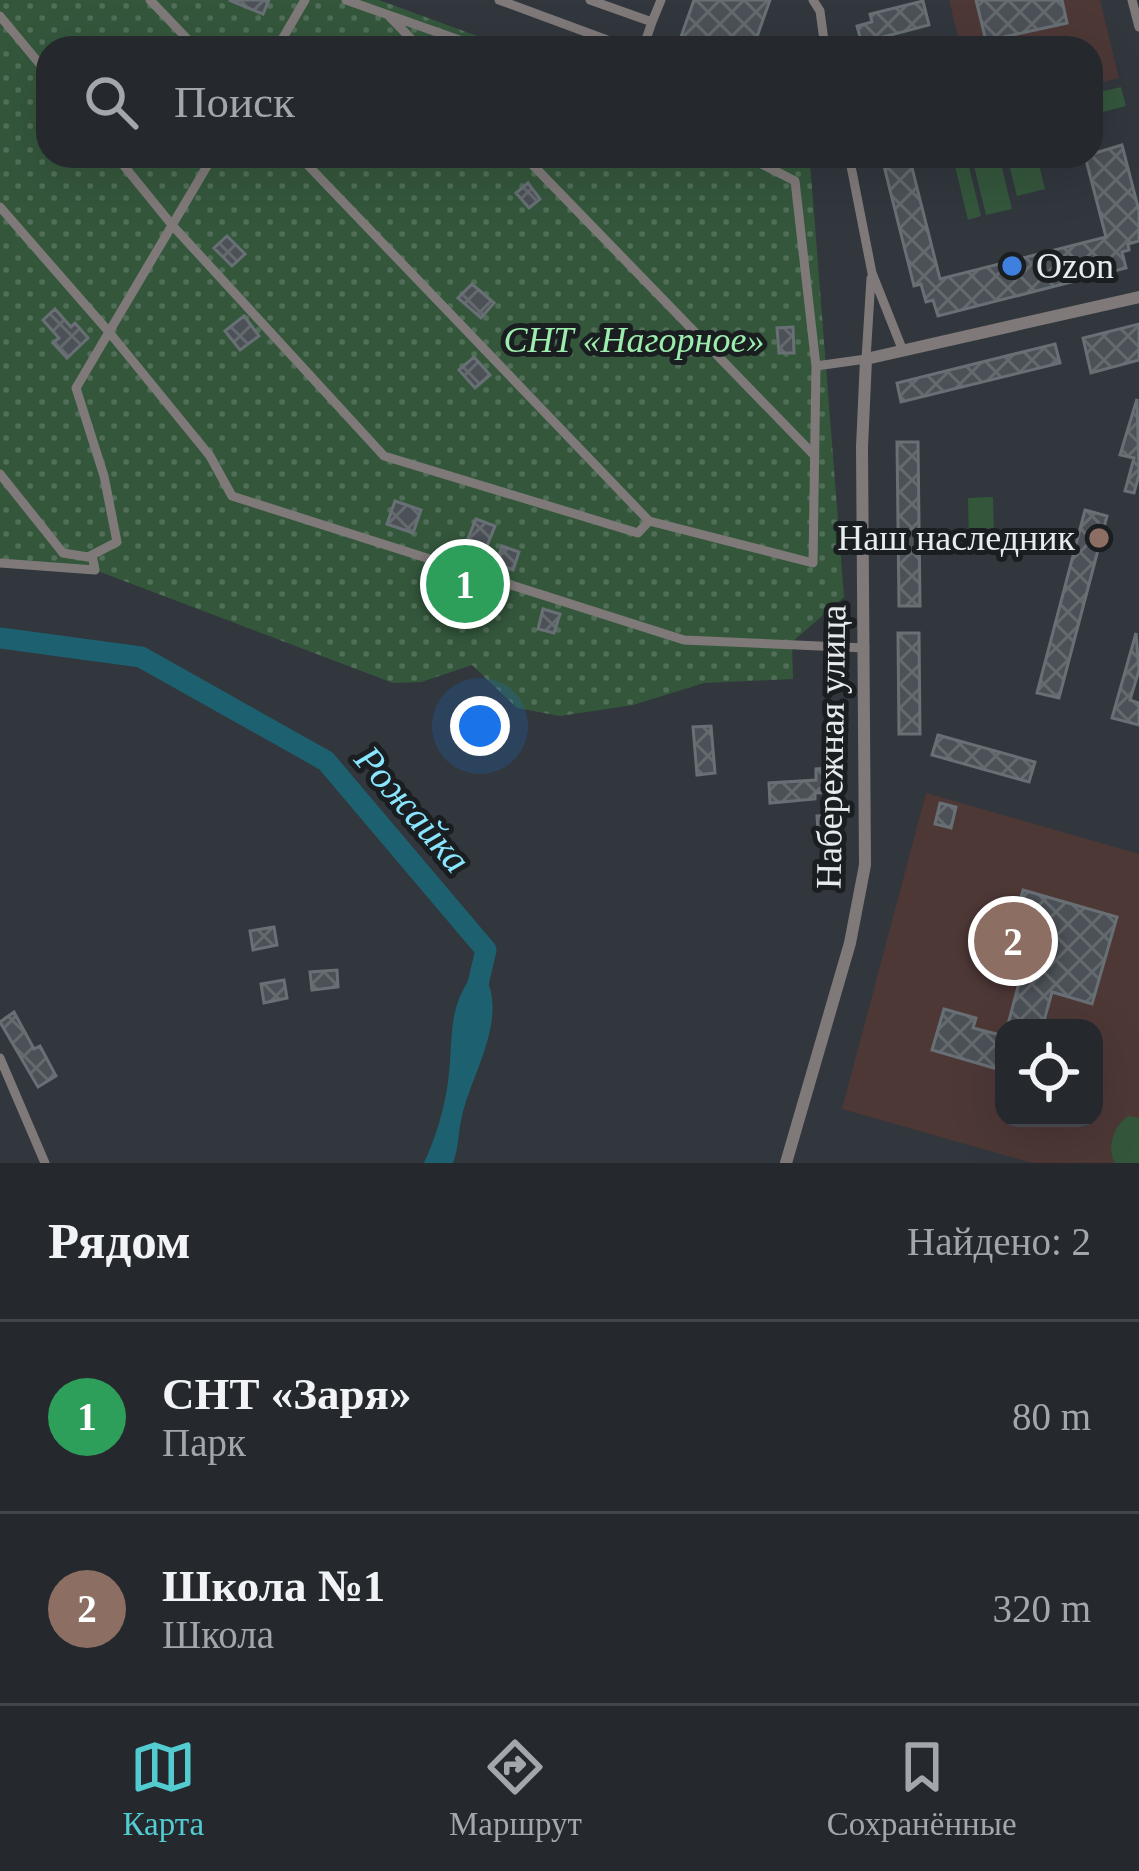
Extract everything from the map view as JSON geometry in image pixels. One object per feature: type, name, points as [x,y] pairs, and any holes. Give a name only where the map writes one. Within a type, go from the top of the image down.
[{"type":"street","points":[[150,0],[184,36]]},
{"type":"street","points":[[284,36],[305,0]]},
{"type":"street","points":[[346,0],[449,36]]},
{"type":"street","points":[[499,0],[596,36]]},
{"type":"street","points":[[590,0],[652,22]]},
{"type":"street","points":[[647,36],[661,0]]},
{"type":"street","points":[[813,0],[824,36]]},
{"type":"street","points":[[1132,0],[1139,27]]},
{"type":"street","points":[[386,13],[408,36]]},
{"type":"street","points":[[0,16],[36,60]]},
{"type":"street","points":[[126,168],[172,225],[384,456],[638,533],[649,521]]},
{"type":"street","points":[[0,474],[63,553],[92,555],[117,542],[104,476],[76,388],[206,168]]},
{"type":"street","points":[[311,168],[649,521],[813,563],[816,366],[795,181],[770,168]]},
{"type":"street","points":[[536,168],[814,456]]},
{"type":"street","name":"Набережная улица","points":[[851,168],[872,273],[903,351]]},
{"type":"street","points":[[0,207],[209,456],[232,496],[684,640],[865,648]]},
{"type":"street","name":"Набережная улица","points":[[786,1163],[850,943],[867,837],[862,447],[872,273]]},
{"type":"street","points":[[816,366],[1139,297]]},
{"type":"street","points":[[867,323],[880,315],[893,320]]},
{"type":"street","points":[[0,563],[95,570],[92,555]]},
{"type":"street","points":[[0,1058],[45,1163]]},
{"type":"shaded area","points":[[949,0],[1100,0],[1119,78],[1103,82],[1103,36],[958,36]]},
{"type":"shaded area","points":[[926,793],[1139,854],[1139,1163],[1032,1163],[842,1109]]},
{"type":"green space","name":"СНТ «Нагорное»","points":[[0,0],[379,0],[477,36],[36,36],[36,168],[810,168],[844,597],[792,642],[793,679],[704,683],[633,705],[560,716],[517,708],[472,665],[421,682],[393,683],[95,570],[0,563]]},
{"type":"green space","points":[[1121,87],[1126,106],[1103,112],[1103,91]]},
{"type":"green space","points":[[955,168],[969,168],[981,216],[968,220]]},
{"type":"green space","points":[[974,168],[1002,168],[1012,209],[986,215]]},
{"type":"green space","points":[[1010,168],[1040,168],[1045,189],[1017,196]]},
{"type":"green space","points":[[993,497],[994,540],[969,541],[968,498]]},
{"type":"green space","points":[[1129,1116],[1139,1118],[1139,1163],[1115,1163],[1113,1137]]},
{"type":"water","points":[[473,974],[485,976],[491,993],[486,1046],[462,1116],[453,1163],[424,1163],[444,1103],[455,1013]]},
{"type":"building","points":[[229,0],[269,0],[263,14]]},
{"type":"building","points":[[694,0],[770,0],[757,36],[681,36]]},
{"type":"building","points":[[976,0],[1062,0],[1067,23],[1008,36],[985,36]]},
{"type":"building","points":[[923,1],[929,25],[887,36],[860,36],[857,26],[872,22],[870,14]]},
{"type":"building","points":[[1122,145],[1139,211],[1139,241],[1122,252],[1126,268],[938,316],[933,300],[926,302],[921,284],[914,286],[884,168],[912,168],[940,279],[1106,237],[1088,168],[1103,168],[1103,151]]},
{"type":"building","points":[[528,183],[540,199],[529,208],[516,193]]},
{"type":"building","points":[[227,236],[245,254],[232,266],[214,248]]},
{"type":"building","points":[[472,284],[494,303],[481,318],[458,298]]},
{"type":"building","points":[[55,309],[88,338],[67,358],[53,343],[59,338],[43,320]]},
{"type":"building","points":[[244,316],[259,336],[240,350],[225,331]]},
{"type":"building","points":[[1139,324],[1139,360],[1091,373],[1083,338]]},
{"type":"building","points":[[793,327],[794,353],[779,353],[777,328]]},
{"type":"building","points":[[1055,344],[1060,363],[901,402],[897,383]]},
{"type":"building","points":[[474,357],[490,375],[475,388],[459,370]]},
{"type":"building","points":[[1137,399],[1139,475],[1134,493],[1125,491],[1134,458],[1120,455]]},
{"type":"building","points":[[897,442],[918,442],[920,606],[899,606]]},
{"type":"building","points":[[395,501],[421,510],[413,533],[387,524]]},
{"type":"building","points":[[1085,510],[1107,516],[1059,698],[1037,693]]},
{"type":"building","points":[[476,519],[495,526],[486,548],[467,541]]},
{"type":"building","points":[[502,546],[519,552],[513,570],[496,564]]},
{"type":"building","points":[[543,609],[560,614],[554,633],[538,629]]},
{"type":"building","points":[[898,633],[919,633],[920,734],[899,734]]},
{"type":"building","points":[[1136,633],[1139,670],[1130,700],[1139,703],[1139,725],[1112,718]]},
{"type":"building","points":[[711,726],[715,773],[697,775],[693,727]]},
{"type":"building","points":[[938,735],[1035,762],[1029,782],[932,755]]},
{"type":"building","points":[[832,768],[833,792],[815,793],[815,799],[770,803],[769,783],[816,780],[816,769]]},
{"type":"building","points":[[940,803],[956,807],[951,828],[935,824]]},
{"type":"building","points":[[836,815],[836,830],[818,831],[817,816]]},
{"type":"building","points":[[1023,890],[1117,917],[1092,1004],[1052,992],[1044,1019],[1009,1019],[1019,983],[999,977]]},
{"type":"building","points":[[274,927],[277,945],[253,950],[250,931]]},
{"type":"building","points":[[337,970],[338,987],[312,990],[310,972]]},
{"type":"building","points":[[284,980],[287,998],[264,1003],[261,984]]},
{"type":"building","points":[[944,1009],[976,1018],[973,1028],[995,1034],[995,1068],[932,1050]]},
{"type":"building","points":[[14,1012],[56,1076],[38,1087],[0,1022]]},
{"type":"waterway","name":"Рожайка","points":[[0,638],[141,657],[326,761],[486,950],[474,1001]]},
{"type":"place","name":"Ozon","points":[[1012,266]]},
{"type":"place","name":"Наш наследник","points":[[1099,538]]},
{"type":"place","name":"СНТ «Заря»","points":[[465,584]]},
{"type":"place","name":"Школа №1","points":[[1013,941]]}]
